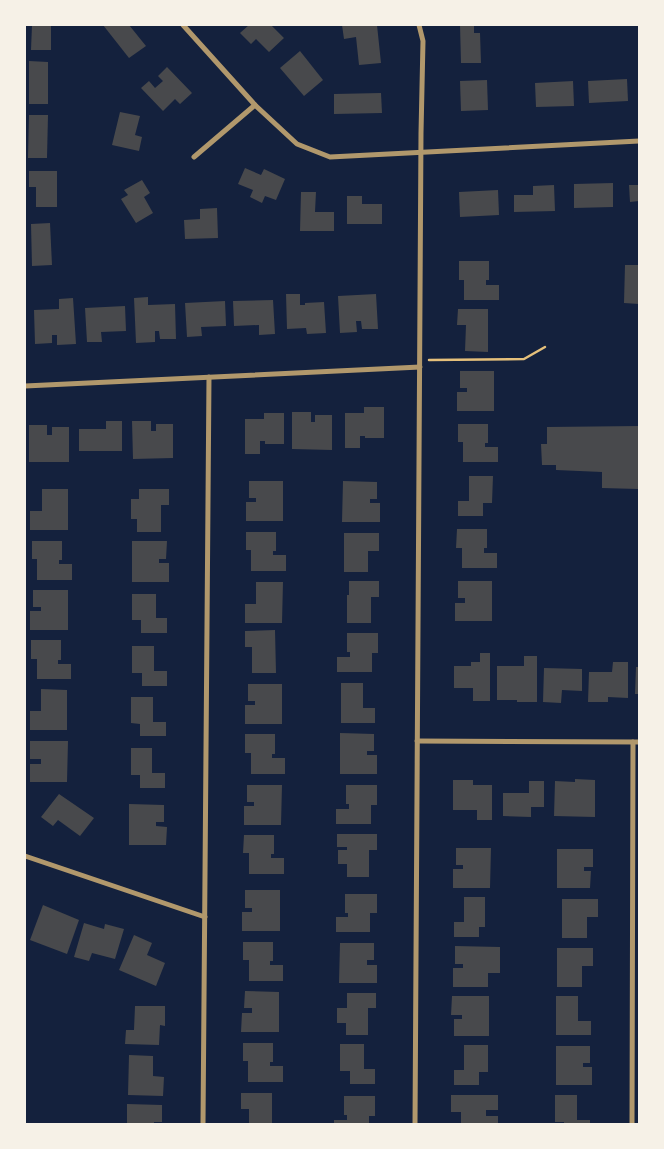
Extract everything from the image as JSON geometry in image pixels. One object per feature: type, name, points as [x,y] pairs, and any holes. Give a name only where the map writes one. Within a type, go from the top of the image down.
[{"type":"street","points":[[183,25],[255,105],[297,144],[330,157],[639,141]]},
{"type":"street","points":[[415,1124],[423,42],[418,25]]},
{"type":"street","points":[[194,157],[255,105]]},
{"type":"street","points":[[25,386],[209,377],[420,363]]},
{"type":"street","points":[[204,1124],[209,377]]},
{"type":"street","points":[[417,740],[636,742],[632,1124]]},
{"type":"street","points":[[25,856],[205,917]]},
{"type":"path","points":[[420,363],[524,359],[545,347]]},
{"type":"building","points":[[32,25],[51,25],[51,50],[31,50]]},
{"type":"building","points":[[103,25],[129,25],[146,46],[129,58]]},
{"type":"building","points":[[249,25],[271,25],[284,38],[269,52],[256,39],[251,44],[240,33]]},
{"type":"building","points":[[342,25],[377,25],[381,63],[359,65],[356,37],[344,39]]},
{"type":"building","points":[[460,25],[474,25],[474,33],[480,33],[481,63],[461,63]]},
{"type":"building","points":[[300,51],[323,80],[304,96],[280,68]]},
{"type":"building","points":[[29,61],[48,62],[48,104],[29,104]]},
{"type":"building","points":[[167,67],[192,93],[180,104],[175,99],[163,111],[141,88],[149,81],[155,88],[163,81],[158,76]]},
{"type":"building","points":[[627,79],[628,101],[589,103],[588,81]]},
{"type":"building","points":[[487,80],[488,110],[461,111],[460,81]]},
{"type":"building","points":[[573,81],[574,106],[536,107],[535,83]]},
{"type":"building","points":[[381,93],[382,113],[334,114],[334,94]]},
{"type":"building","points":[[120,112],[140,116],[135,135],[142,137],[139,151],[112,145]]},
{"type":"building","points":[[29,115],[48,115],[47,158],[28,158]]},
{"type":"building","points":[[245,168],[261,175],[264,169],[285,179],[276,200],[265,196],[262,203],[250,197],[253,190],[238,184]]},
{"type":"building","points":[[29,171],[57,171],[57,207],[36,207],[36,187],[29,187]]},
{"type":"building","points":[[142,180],[150,193],[144,197],[153,213],[136,223],[121,199],[128,195],[124,190]]},
{"type":"building","points":[[613,183],[613,207],[574,208],[574,184]]},
{"type":"building","points":[[554,185],[555,211],[514,212],[514,195],[533,195],[533,186]]},
{"type":"building","points":[[629,185],[639,185],[639,201],[630,202]]},
{"type":"building","points":[[498,190],[499,215],[460,217],[459,192]]},
{"type":"building","points":[[301,192],[316,192],[315,212],[334,212],[334,231],[300,231]]},
{"type":"building","points":[[347,196],[362,196],[362,204],[382,204],[382,224],[347,224]]},
{"type":"building","points":[[217,208],[218,238],[185,239],[184,220],[200,219],[200,209]]},
{"type":"building","points":[[50,223],[52,265],[32,266],[31,224]]},
{"type":"building","points":[[459,261],[489,261],[489,280],[486,280],[486,285],[499,285],[499,300],[464,300],[464,280],[459,280]]},
{"type":"building","points":[[625,265],[639,265],[639,304],[624,303]]},
{"type":"building","points":[[286,294],[300,294],[300,305],[324,302],[326,333],[307,334],[306,328],[287,329]]},
{"type":"building","points":[[376,294],[378,329],[362,329],[361,321],[356,321],[357,332],[340,333],[338,296]]},
{"type":"building","points":[[148,297],[148,305],[175,304],[176,339],[160,339],[159,331],[155,331],[155,342],[136,343],[134,298]]},
{"type":"building","points":[[73,298],[76,344],[57,345],[57,335],[52,335],[52,343],[35,344],[34,310],[59,309],[59,299]]},
{"type":"building","points":[[273,300],[275,334],[259,335],[259,325],[234,326],[233,301]]},
{"type":"building","points":[[225,301],[226,326],[201,327],[202,336],[187,337],[185,303]]},
{"type":"building","points":[[125,306],[126,331],[101,332],[102,342],[87,342],[85,308]]},
{"type":"building","points":[[458,309],[488,309],[488,352],[465,351],[466,325],[457,325]]},
{"type":"building","points":[[460,371],[494,371],[494,411],[457,411],[457,392],[467,392],[467,388],[460,388]]},
{"type":"building","points":[[364,407],[384,407],[384,438],[365,438],[365,436],[360,436],[360,448],[345,448],[345,413],[364,413]]},
{"type":"building","points":[[292,412],[311,412],[311,422],[315,422],[315,415],[332,415],[332,450],[292,449]]},
{"type":"building","points":[[264,413],[284,413],[284,444],[265,444],[265,441],[260,441],[260,454],[245,454],[245,419],[264,419]]},
{"type":"building","points":[[106,421],[122,421],[122,451],[79,451],[79,429],[106,429]]},
{"type":"building","points":[[132,421],[151,421],[151,431],[156,431],[156,424],[173,424],[173,458],[133,459]]},
{"type":"building","points":[[458,424],[488,424],[488,443],[485,443],[485,447],[498,447],[498,462],[463,462],[463,442],[458,442]]},
{"type":"building","points":[[29,425],[47,425],[47,435],[52,435],[52,427],[69,427],[69,462],[29,462]]},
{"type":"building","points":[[639,426],[638,489],[602,488],[602,472],[556,470],[556,465],[542,465],[541,444],[547,444],[547,427]]},
{"type":"building","points":[[469,476],[493,476],[492,503],[483,503],[483,516],[458,516],[458,501],[469,501]]},
{"type":"building","points":[[249,481],[283,481],[283,521],[246,521],[246,502],[256,502],[256,498],[249,498]]},
{"type":"building","points":[[343,481],[377,482],[377,499],[370,499],[370,503],[380,503],[380,522],[342,522]]},
{"type":"building","points":[[42,489],[68,489],[68,530],[30,530],[30,511],[42,511]]},
{"type":"building","points":[[139,489],[169,489],[169,505],[161,505],[161,532],[137,532],[137,519],[131,519],[131,499],[139,499]]},
{"type":"building","points":[[457,529],[487,529],[487,548],[484,548],[484,553],[497,553],[497,568],[462,568],[462,548],[456,548]]},
{"type":"building","points":[[246,532],[276,532],[276,551],[273,551],[273,555],[286,555],[286,571],[251,571],[251,550],[246,550]]},
{"type":"building","points":[[344,533],[379,533],[379,551],[368,551],[368,572],[344,572]]},
{"type":"building","points":[[32,541],[62,541],[62,560],[59,560],[59,564],[72,564],[72,580],[37,580],[37,559],[32,559]]},
{"type":"building","points":[[132,541],[167,541],[166,559],[159,559],[159,563],[169,563],[169,582],[132,582]]},
{"type":"building","points":[[349,581],[379,581],[379,597],[371,597],[371,623],[347,623]]},
{"type":"building","points":[[458,581],[492,581],[492,621],[455,621],[455,603],[465,603],[465,598],[458,598]]},
{"type":"building","points":[[256,582],[283,582],[282,623],[245,623],[245,604],[256,604]]},
{"type":"building","points":[[33,590],[68,590],[68,630],[30,630],[30,611],[41,611],[41,607],[33,607]]},
{"type":"building","points":[[132,594],[156,594],[156,618],[167,618],[167,633],[141,633],[141,620],[132,620]]},
{"type":"building","points":[[275,630],[276,673],[252,673],[252,647],[245,647],[245,631]]},
{"type":"building","points":[[347,633],[378,633],[378,653],[372,653],[372,672],[337,672],[337,657],[350,657],[350,652],[347,652]]},
{"type":"building","points":[[31,640],[61,640],[61,660],[58,660],[58,664],[71,664],[71,679],[37,679],[37,659],[31,659]]},
{"type":"building","points":[[132,646],[154,646],[154,671],[167,671],[167,686],[142,686],[142,673],[132,673]]},
{"type":"building","points":[[480,653],[490,653],[490,701],[473,701],[473,688],[454,688],[454,666],[471,666],[471,662],[480,662]]},
{"type":"building","points":[[524,656],[537,656],[537,702],[497,700],[497,666],[524,666]]},
{"type":"building","points":[[613,662],[628,662],[628,698],[608,697],[608,702],[588,702],[589,672],[612,672]]},
{"type":"building","points":[[636,667],[639,667],[639,694],[635,694]]},
{"type":"building","points":[[544,668],[582,669],[582,691],[562,690],[561,703],[543,702]]},
{"type":"building","points":[[341,683],[363,683],[363,708],[375,708],[375,723],[341,723]]},
{"type":"building","points":[[248,684],[282,684],[282,724],[245,724],[245,705],[255,705],[255,701],[248,701]]},
{"type":"building","points":[[41,689],[67,690],[67,730],[30,730],[30,711],[41,711]]},
{"type":"building","points":[[131,697],[153,697],[153,722],[166,722],[166,736],[140,736],[140,724],[131,723]]},
{"type":"building","points":[[340,733],[374,734],[374,751],[367,751],[367,755],[377,755],[377,774],[340,774]]},
{"type":"building","points":[[245,734],[275,734],[275,754],[272,754],[272,758],[285,758],[285,774],[251,774],[251,753],[245,753]]},
{"type":"building","points":[[30,741],[68,741],[67,782],[30,782],[30,764],[41,764],[41,759],[30,759]]},
{"type":"building","points":[[131,748],[152,748],[152,773],[165,773],[165,788],[140,788],[140,775],[131,775]]},
{"type":"building","points":[[575,779],[595,780],[595,817],[554,816],[555,781],[575,782]]},
{"type":"building","points":[[453,780],[473,780],[473,785],[492,785],[492,820],[477,820],[477,810],[453,810]]},
{"type":"building","points":[[529,781],[544,781],[544,807],[531,807],[531,817],[503,816],[503,793],[529,793]]},
{"type":"building","points":[[247,785],[282,785],[281,825],[244,825],[244,806],[254,806],[254,802],[247,802]]},
{"type":"building","points":[[346,785],[377,785],[377,805],[371,805],[371,824],[336,824],[336,809],[349,809],[349,804],[346,804]]},
{"type":"building","points":[[59,794],[94,818],[80,836],[58,820],[53,826],[41,817]]},
{"type":"building","points":[[129,804],[164,805],[164,822],[156,822],[156,826],[167,827],[166,845],[129,845]]},
{"type":"building","points":[[337,834],[377,834],[377,850],[369,850],[369,877],[347,877],[347,864],[338,864],[338,850],[347,850],[347,847],[337,847]]},
{"type":"building","points":[[244,835],[274,835],[274,854],[271,854],[271,858],[284,858],[284,874],[249,874],[249,853],[243,853]]},
{"type":"building","points":[[456,848],[491,848],[490,888],[453,888],[453,869],[463,869],[463,865],[456,865]]},
{"type":"building","points":[[557,849],[593,849],[593,867],[584,867],[584,871],[591,871],[590,888],[557,888]]},
{"type":"building","points":[[245,890],[280,890],[280,931],[242,931],[242,912],[252,912],[252,908],[245,908]]},
{"type":"building","points":[[345,894],[377,894],[377,913],[370,913],[370,932],[336,932],[336,917],[348,917],[348,913],[345,913]]},
{"type":"building","points":[[464,897],[485,897],[485,927],[479,927],[479,937],[454,937],[454,922],[464,922]]},
{"type":"building","points":[[562,899],[598,899],[598,917],[587,917],[587,938],[562,938]]},
{"type":"building","points":[[43,905],[79,920],[67,954],[30,940]]},
{"type":"building","points":[[84,923],[104,929],[105,924],[124,929],[115,959],[92,953],[89,961],[74,957]]},
{"type":"building","points":[[134,935],[152,943],[147,955],[165,963],[156,986],[119,970]]},
{"type":"building","points":[[243,942],[273,942],[273,961],[270,961],[270,965],[283,965],[283,981],[249,981],[249,960],[243,960]]},
{"type":"building","points":[[340,943],[374,943],[374,960],[367,960],[367,965],[377,965],[377,983],[339,983]]},
{"type":"building","points":[[455,946],[500,947],[500,973],[488,973],[488,987],[453,987],[453,968],[463,968],[463,964],[455,964]]},
{"type":"building","points":[[557,948],[593,948],[593,966],[582,966],[582,987],[557,987]]},
{"type":"building","points":[[245,991],[279,992],[279,1032],[241,1032],[242,1013],[252,1013],[252,1008],[244,1008]]},
{"type":"building","points":[[347,993],[376,993],[376,1008],[368,1008],[368,1035],[346,1035],[346,1023],[337,1023],[337,1008],[347,1008]]},
{"type":"building","points":[[452,996],[489,996],[489,1036],[454,1036],[454,1019],[462,1019],[462,1015],[451,1015]]},
{"type":"building","points":[[556,996],[578,996],[578,1021],[591,1021],[591,1035],[556,1035]]},
{"type":"building","points":[[135,1006],[165,1006],[165,1026],[160,1025],[159,1045],[125,1044],[126,1030],[134,1030]]},
{"type":"building","points":[[243,1043],[273,1043],[273,1062],[270,1062],[270,1066],[283,1066],[283,1082],[248,1082],[248,1061],[243,1061]]},
{"type":"building","points":[[340,1044],[364,1044],[364,1069],[375,1069],[375,1084],[350,1084],[350,1071],[340,1071]]},
{"type":"building","points":[[464,1045],[488,1045],[488,1072],[479,1072],[479,1085],[454,1085],[454,1070],[464,1070]]},
{"type":"building","points":[[556,1046],[590,1046],[590,1063],[583,1063],[583,1067],[592,1067],[592,1085],[556,1085]]},
{"type":"building","points":[[129,1055],[153,1056],[153,1076],[164,1077],[163,1096],[128,1095]]},
{"type":"building","points":[[241,1093],[272,1093],[272,1124],[249,1124],[249,1109],[241,1109]]},
{"type":"building","points":[[451,1095],[498,1095],[498,1110],[486,1110],[486,1116],[498,1116],[498,1124],[461,1124],[461,1112],[451,1112]]},
{"type":"building","points":[[555,1095],[577,1095],[577,1120],[590,1120],[590,1124],[555,1122]]},
{"type":"building","points":[[344,1096],[375,1096],[375,1116],[369,1116],[369,1124],[334,1124],[334,1120],[347,1120],[347,1115],[344,1115]]},
{"type":"building","points":[[127,1104],[162,1105],[162,1122],[154,1122],[154,1124],[127,1124]]}]
